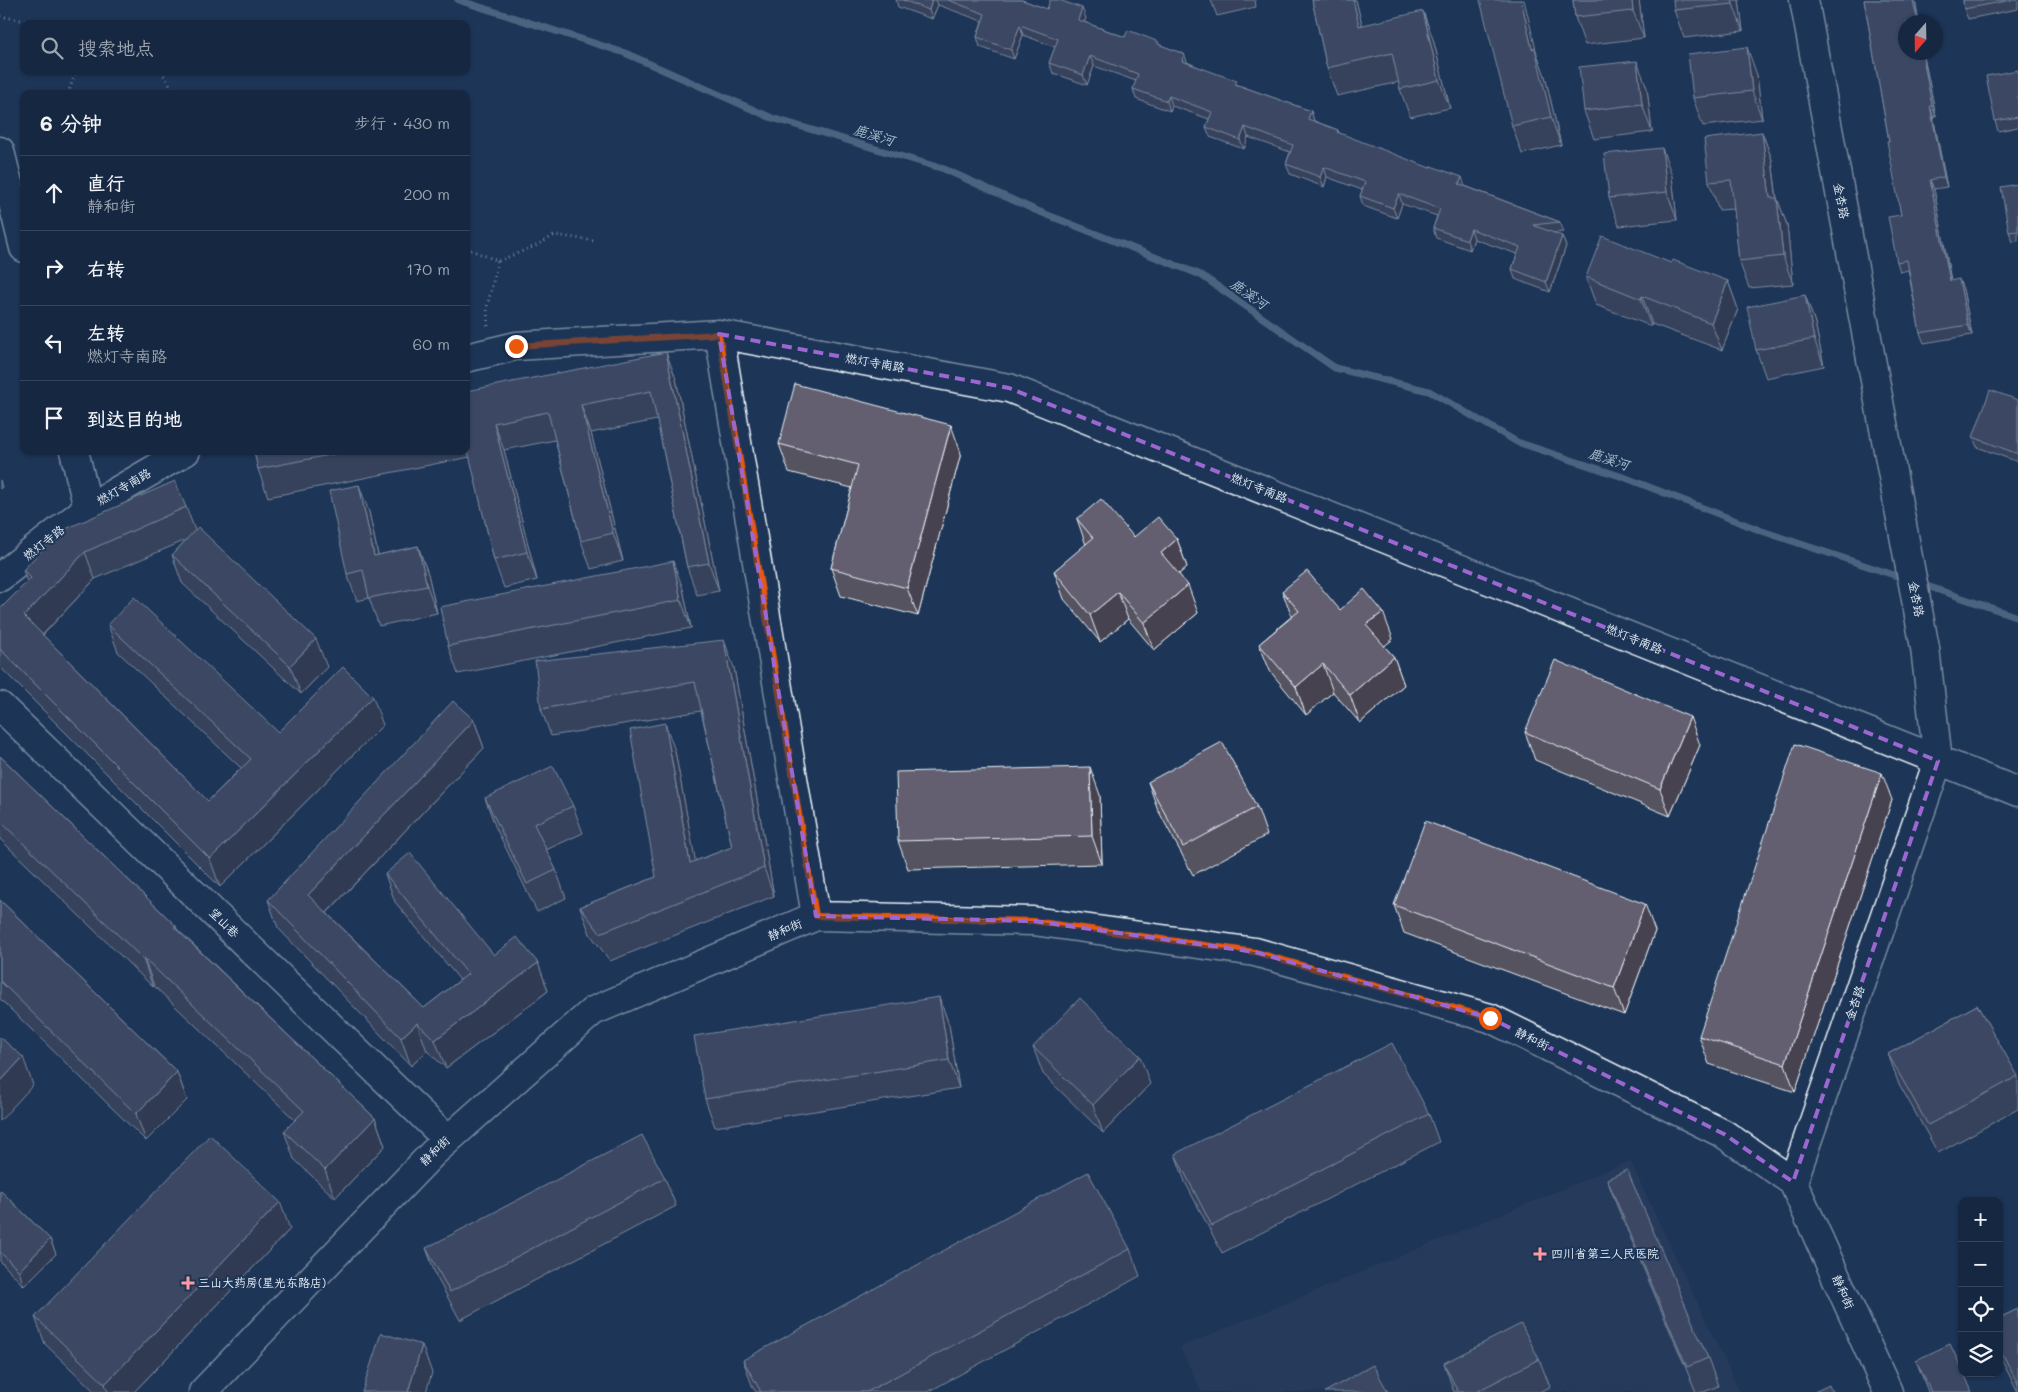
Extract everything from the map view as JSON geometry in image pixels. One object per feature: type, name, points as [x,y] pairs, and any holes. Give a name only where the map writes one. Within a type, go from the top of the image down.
[{"type":"street","name":"金杏路","points":[[1793,1182],[1938,760],[1925,648],[1804,0]]},
{"type":"street","points":[[0,151],[20,232]]},
{"type":"street","points":[[719,334],[816,916]]},
{"type":"street","name":"燃灯寺南路","points":[[478,355],[516,346],[719,334],[1008,388],[2018,792]]},
{"type":"street","points":[[75,455],[88,508]]},
{"type":"street","name":"燃灯寺南路","points":[[88,508],[179,455]]},
{"type":"street","name":"燃灯寺路","points":[[0,577],[88,508]]},
{"type":"street","name":"望山巷","points":[[0,706],[448,1140]]},
{"type":"street","name":"静和街","points":[[203,1392],[448,1140],[593,1011],[816,916],[1033,921],[1255,952],[1490,1018],[1724,1134],[1793,1182],[1888,1392]]},
{"type":"path","points":[[0,16],[20,20]]},
{"type":"path","points":[[69,90],[75,75]]},
{"type":"path","points":[[164,75],[173,90]]},
{"type":"path","points":[[470,250],[498,261],[538,245],[555,234],[595,241]]},
{"type":"path","points":[[478,355],[498,261]]},
{"type":"highlighted area","points":[[719,334],[1009,388],[1938,761],[1793,1182],[1724,1134],[1490,1018],[1255,952],[1033,921],[816,916]]},
{"type":"shaded area","name":"四川省第三人民医院","points":[[1630,1161],[1740,1392],[1201,1392],[1180,1347]]},
{"type":"building","points":[[903,0],[932,0],[929,10]]},
{"type":"building","points":[[948,0],[1022,0],[1047,9],[1050,0],[1059,0],[1082,8],[1078,20],[1125,37],[1128,30],[1159,42],[1158,44],[1184,54],[1182,61],[1237,81],[1235,84],[1311,111],[1308,119],[1430,168],[1431,166],[1462,177],[1459,184],[1560,222],[1533,225],[1562,236],[1546,282],[1512,269],[1520,247],[1471,229],[1467,240],[1433,228],[1440,209],[1399,194],[1393,208],[1360,196],[1365,182],[1324,167],[1320,177],[1286,164],[1293,145],[1245,127],[1240,140],[1206,127],[1212,112],[1169,96],[1167,101],[1133,89],[1138,74],[1090,56],[1083,75],[1049,63],[1058,39],[1020,25],[1011,50],[977,37],[985,14]]},
{"type":"building","points":[[1312,0],[1353,0],[1359,26],[1423,11],[1439,80],[1400,89],[1392,53],[1327,68]]},
{"type":"building","points":[[1480,0],[1521,0],[1532,49],[1535,48],[1551,117],[1512,126]]},
{"type":"building","points":[[1573,0],[1632,0],[1633,11],[1575,17]]},
{"type":"building","points":[[1673,0],[1732,0],[1733,4],[1674,10]]},
{"type":"building","points":[[1864,0],[1913,0],[1916,15],[1898,15],[1898,60],[1923,60],[1932,106],[1930,106],[1944,177],[1930,180],[1950,281],[1959,279],[1968,325],[1920,333],[1907,260],[1897,262],[1888,217],[1901,215],[1887,141],[1889,141]]},
{"type":"building","points":[[1963,0],[2012,0],[1964,9]]},
{"type":"building","points":[[1747,47],[1752,91],[1693,98],[1688,54]]},
{"type":"building","points":[[1637,61],[1642,104],[1584,111],[1579,67]]},
{"type":"building","points":[[2018,70],[2018,117],[1995,121],[1986,76]]},
{"type":"building","points":[[1762,132],[1770,198],[1777,198],[1783,256],[1739,261],[1731,180],[1709,182],[1704,139]]},
{"type":"building","points":[[1662,148],[1667,192],[1609,198],[1604,154]]},
{"type":"building","points":[[2018,184],[2018,231],[2009,232],[2001,187]]},
{"type":"building","points":[[1602,236],[1671,263],[1673,260],[1728,281],[1711,323],[1642,296],[1641,299],[1586,277]]},
{"type":"building","points":[[1805,295],[1814,339],[1756,350],[1747,307]]},
{"type":"building","points":[[666,352],[709,563],[687,567],[651,391],[581,405],[613,533],[581,541],[548,412],[494,423],[527,552],[494,560],[469,455],[470,390]]},
{"type":"building","points":[[795,384],[951,425],[907,588],[831,568],[858,465],[779,444]]},
{"type":"building","points":[[1990,390],[2018,400],[2018,454],[1973,437]]},
{"type":"building","points":[[255,455],[330,455],[258,469]]},
{"type":"building","points":[[175,481],[186,507],[85,552],[24,616],[208,801],[251,759],[108,625],[134,597],[278,732],[343,667],[373,697],[210,859],[0,649],[0,609],[31,578],[23,570],[59,532]]},
{"type":"building","points":[[359,485],[374,556],[418,546],[427,586],[369,598],[363,570],[347,574],[329,491]]},
{"type":"building","points":[[1101,499],[1134,537],[1158,517],[1177,539],[1161,553],[1188,585],[1144,623],[1118,592],[1090,615],[1054,571],[1093,538],[1077,519]]},
{"type":"building","points":[[198,527],[316,639],[290,666],[172,555]]},
{"type":"building","points":[[673,561],[681,600],[448,646],[440,607]]},
{"type":"building","points":[[1307,571],[1340,610],[1364,589],[1383,612],[1366,625],[1394,657],[1350,695],[1323,664],[1296,687],[1259,644],[1299,611],[1282,591]]},
{"type":"building","points":[[724,640],[764,868],[600,933],[580,907],[656,877],[630,730],[665,723],[690,863],[732,847],[695,682],[541,709],[535,661]]},
{"type":"building","points":[[1555,660],[1690,717],[1660,789],[1525,732]]},
{"type":"building","points":[[453,701],[474,720],[308,895],[424,1008],[468,974],[385,874],[410,853],[494,955],[517,937],[538,963],[435,1040],[417,1023],[401,1038],[268,900]]},
{"type":"building","points":[[1222,742],[1257,807],[1183,847],[1148,782]]},
{"type":"building","points":[[1795,744],[1882,773],[1785,1064],[1699,1036]]},
{"type":"building","points":[[0,756],[176,926],[174,927],[375,1118],[325,1170],[284,1131],[304,1111],[0,821]]},
{"type":"building","points":[[553,766],[573,806],[534,824],[556,870],[527,884],[485,798]]},
{"type":"building","points":[[1090,767],[1092,836],[898,841],[896,772]]},
{"type":"building","points":[[1425,821],[1645,904],[1614,988],[1394,905]]},
{"type":"building","points":[[0,900],[177,1072],[136,1114],[0,981]]},
{"type":"building","points":[[939,997],[949,1060],[705,1099],[694,1036]]},
{"type":"building","points":[[1080,998],[1140,1056],[1093,1105],[1033,1047]]},
{"type":"building","points":[[1977,1005],[2018,1076],[1928,1125],[1888,1054]]},
{"type":"building","points":[[0,1037],[23,1057],[0,1082]]},
{"type":"building","points":[[1392,1043],[1429,1114],[1212,1226],[1175,1154]]},
{"type":"building","points":[[210,1135],[280,1202],[105,1384],[35,1317]]},
{"type":"building","points":[[642,1135],[665,1178],[450,1292],[426,1248]]},
{"type":"building","points":[[1627,1170],[1708,1358],[1687,1367],[1607,1179]]},
{"type":"building","points":[[1088,1172],[1130,1249],[867,1392],[761,1392],[743,1360]]},
{"type":"building","points":[[0,1190],[50,1239],[19,1271],[0,1252]]},
{"type":"building","points":[[2018,1309],[2018,1384],[2003,1355],[2003,1316]]},
{"type":"building","points":[[1521,1324],[1539,1359],[1476,1392],[1458,1392],[1444,1363]]},
{"type":"building","points":[[381,1333],[422,1345],[408,1392],[362,1392]]},
{"type":"building","points":[[1950,1344],[1958,1361],[1958,1377],[1966,1377],[1972,1392],[1931,1392],[1916,1360]]},
{"type":"building","points":[[1373,1365],[1388,1392],[1325,1392]]},
{"type":"building","points":[[1829,1385],[1832,1392],[1814,1392]]},
{"type":"waterway","name":"鹿溪河","points":[[458,0],[625,53],[772,118],[944,169],[1035,210],[1201,275],[1335,368],[1429,391],[1517,442],[1626,478],[1762,531],[1906,579]]},
{"type":"waterway","name":"鹿溪河","points":[[1918,583],[2018,617]]},
{"type":"place","name":"四川省第三人民医院","points":[[1540,1254]]},
{"type":"place","name":"三山大药房(星光东路店)","points":[[188,1283]]},
{"type":"route","points":[[516,346],[719,334],[816,916],[1033,921],[1255,952],[1490,1018]]}]
